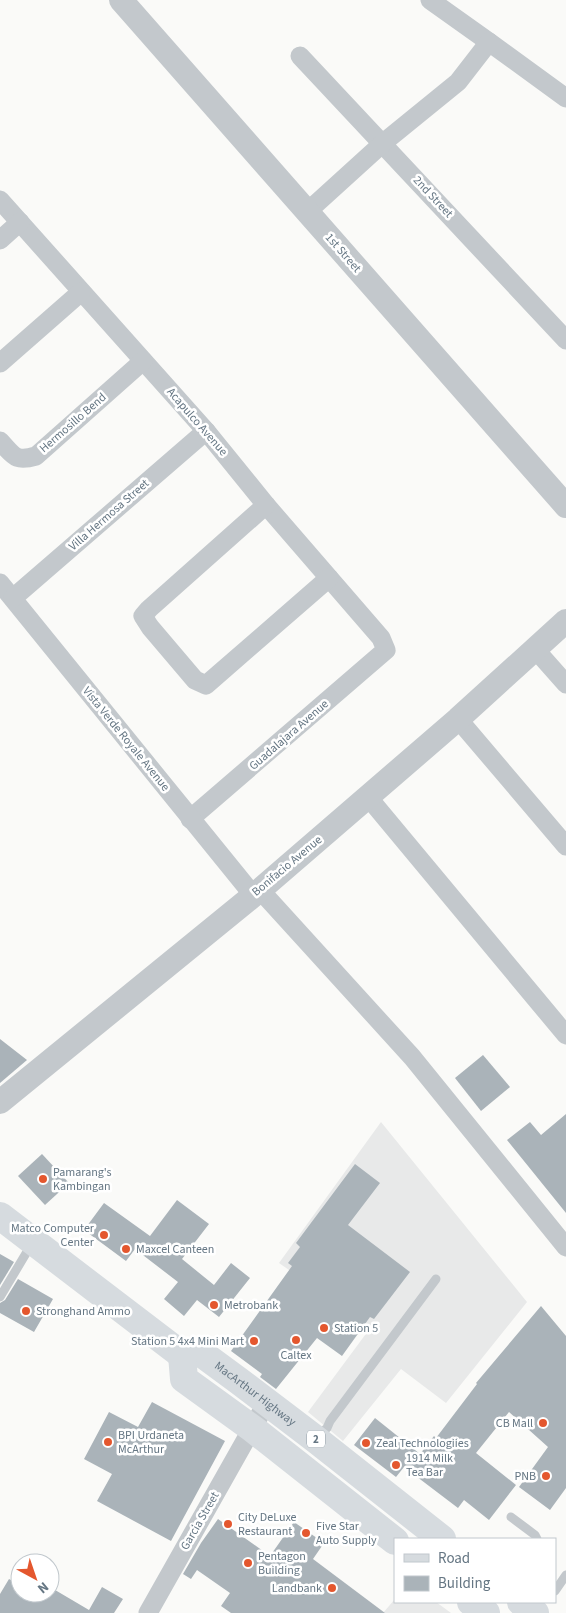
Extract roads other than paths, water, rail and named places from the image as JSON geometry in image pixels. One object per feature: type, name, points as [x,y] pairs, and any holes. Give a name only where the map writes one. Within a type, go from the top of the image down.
[{"type":"main road","points":[[0,1216],[182,1355],[184,1379],[253,1429],[394,1540]]},
{"type":"main road","name":"MacArthur Highway","points":[[182,1355],[201,1354],[314,1438],[441,1538]]},
{"type":"main road","points":[[472,1603],[486,1613]]},
{"type":"main road","points":[[522,1603],[535,1613]]},
{"type":"street","name":"1st Street","points":[[121,0],[566,506]]},
{"type":"street","points":[[430,0],[566,98]]},
{"type":"street","points":[[307,212],[383,143],[458,82],[489,42]]},
{"type":"street","name":"2nd Street","points":[[300,56],[566,340]]},
{"type":"street","name":"Acapulco Avenue","points":[[0,200],[206,431],[266,505],[381,638],[386,650]]},
{"type":"street","points":[[0,240],[20,222]]},
{"type":"street","points":[[0,363],[81,292]]},
{"type":"street","name":"Hermosillo Bend","points":[[0,441],[14,456],[23,459],[36,456],[143,361]]},
{"type":"street","name":"Villa Hermosa Street","points":[[13,598],[206,431]]},
{"type":"street","points":[[266,505],[143,616],[182,666],[195,680],[206,685],[329,578]]},
{"type":"street","name":"Vista Verde Royale Avenue","points":[[0,583],[190,819],[412,1057],[562,1234]]},
{"type":"street","name":"Bonifacio Avenue","points":[[0,1102],[257,892],[458,720],[566,621]]},
{"type":"street","points":[[535,649],[566,684]]},
{"type":"street","name":"Guadalajara Avenue","points":[[190,819],[386,650]]},
{"type":"street","points":[[458,720],[566,846]]},
{"type":"street","points":[[368,797],[566,1035]]},
{"type":"street","name":"Garcia Street","points":[[148,1613],[267,1402]]},
{"type":"lane","points":[[0,1297],[33,1242]]},
{"type":"lane","points":[[314,1438],[326,1428],[436,1279]]},
{"type":"lane","points":[[510,1517],[536,1538]]},
{"type":"lane","points":[[556,1589],[566,1575]]},
{"type":"place","name":"Pamarang's Kambingan","points":[[43,1179]]},
{"type":"place","name":"Matco Computer Center","points":[[104,1235]]},
{"type":"place","name":"Maxcel Canteen","points":[[126,1249]]},
{"type":"place","name":"Metrobank","points":[[214,1305]]},
{"type":"place","name":"Stronghand Ammo","points":[[26,1311]]},
{"type":"place","name":"Station 5","points":[[324,1328]]},
{"type":"place","name":"Caltex","points":[[296,1340]]},
{"type":"place","name":"Station 5 4x4 Mini Mart","points":[[254,1341]]},
{"type":"place","name":"CB Mall","points":[[543,1423]]},
{"type":"place","name":"BPI Urdaneta McArthur","points":[[108,1442]]},
{"type":"place","name":"Zeal Technologiies","points":[[366,1443]]},
{"type":"place","name":"1914 Milk Tea Bar","points":[[396,1465]]},
{"type":"place","name":"PNB","points":[[546,1476]]},
{"type":"place","name":"City DeLuxe Restaurant","points":[[228,1524]]},
{"type":"place","name":"Five Star Auto Supply","points":[[306,1533]]},
{"type":"place","name":"Pentagon Building","points":[[248,1563]]},
{"type":"place","name":"Landbank","points":[[332,1588]]}]
